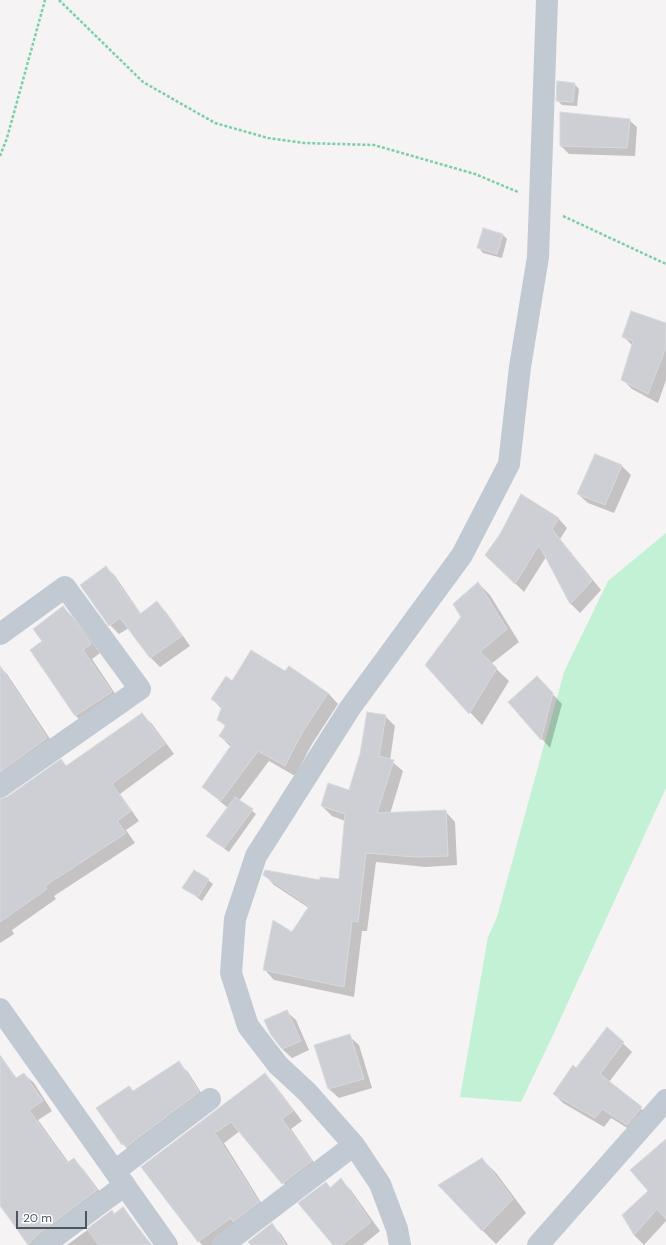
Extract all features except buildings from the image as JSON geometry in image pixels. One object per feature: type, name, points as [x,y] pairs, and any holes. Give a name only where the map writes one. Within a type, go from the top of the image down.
[{"type":"street","points":[[400,1245],[397,1229],[380,1184],[354,1145],[306,1092],[278,1065],[248,1026],[232,973],[236,919],[256,856],[350,708],[462,555],[509,464],[520,367],[538,257],[547,0]]},
{"type":"street","points":[[0,634],[65,587],[140,689],[0,787]]},
{"type":"street","points":[[0,1009],[167,1245]]},
{"type":"street","points":[[44,1245],[210,1099]]},
{"type":"street","points":[[538,1245],[666,1100]]},
{"type":"street","points":[[223,1245],[354,1145]]},
{"type":"path","points":[[0,156],[7,138],[45,0]]},
{"type":"path","points":[[59,0],[143,82],[215,122],[268,138],[304,143],[374,145],[475,174],[514,190],[566,218],[666,264]]},
{"type":"green space","points":[[666,533],[666,788],[521,1102],[460,1097],[488,937],[497,917],[564,672],[608,581]]}]
